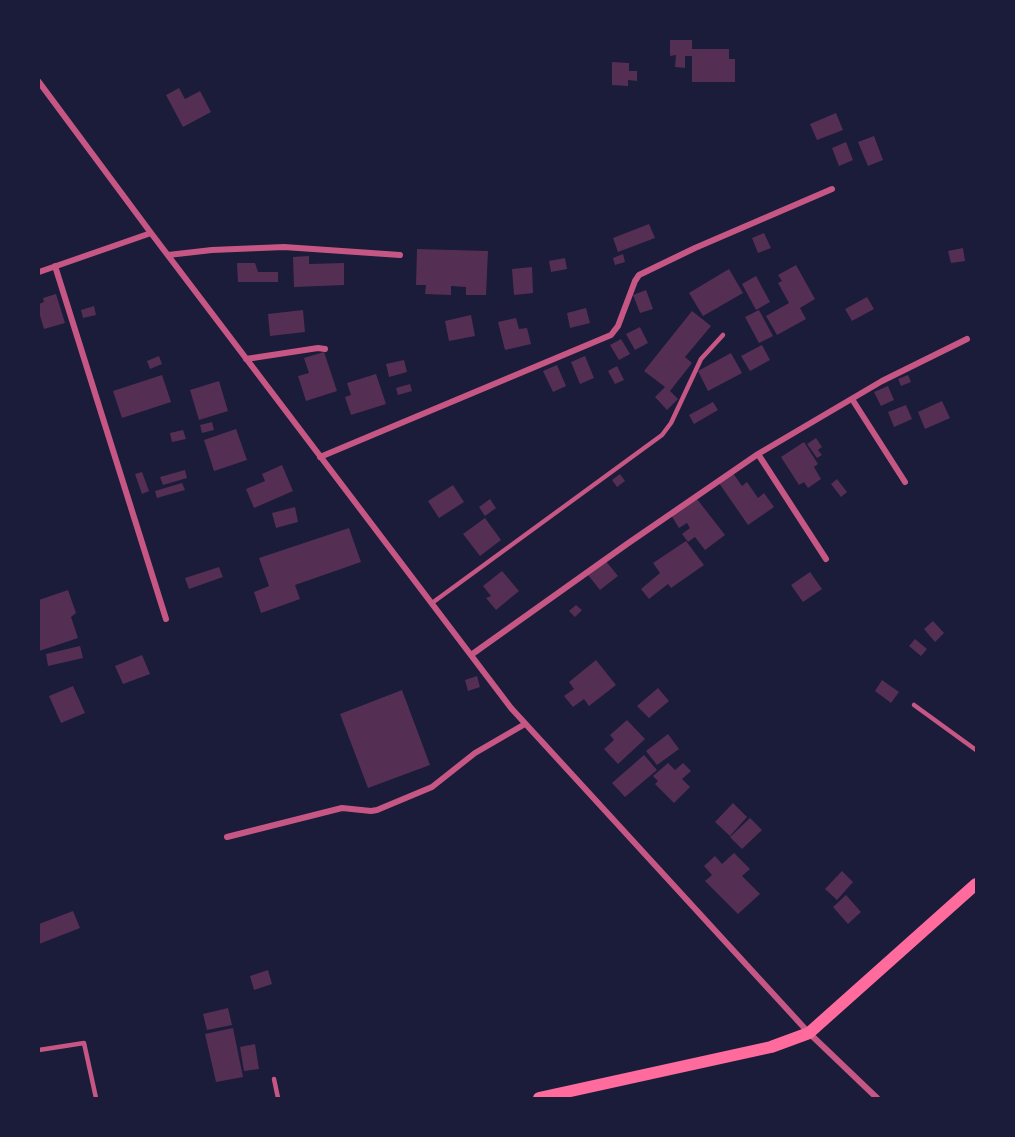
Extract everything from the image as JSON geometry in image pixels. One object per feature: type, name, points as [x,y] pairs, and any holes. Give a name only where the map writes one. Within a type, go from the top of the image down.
[{"type":"main road","points":[[539,1098],[771,1047],[809,1033],[976,884]]},
{"type":"street","points":[[39,82],[320,457],[525,724],[809,1033],[877,1098]]},
{"type":"street","points":[[320,457],[611,335],[618,326],[639,275],[832,189]]},
{"type":"street","points":[[39,272],[151,233]]},
{"type":"street","points":[[168,255],[212,249],[284,247],[400,255]]},
{"type":"street","points":[[55,266],[166,619]]},
{"type":"street","points":[[471,655],[758,454],[882,381],[967,339]]},
{"type":"street","points":[[246,359],[318,348],[325,349]]},
{"type":"street","points":[[852,399],[905,482]]},
{"type":"street","points":[[758,454],[826,559]]},
{"type":"street","points":[[227,837],[342,808],[377,810],[432,787],[475,753],[525,724]]},
{"type":"lane","points":[[432,603],[662,435],[671,423],[701,359],[723,335]]},
{"type":"lane","points":[[914,705],[976,750]]},
{"type":"lane","points":[[39,1050],[84,1043],[96,1098]]},
{"type":"lane","points":[[274,1079],[278,1098]]},
{"type":"building","points":[[670,39],[692,39],[692,49],[729,49],[729,59],[735,59],[735,82],[692,82],[692,56],[685,56],[685,68],[675,67],[676,55],[670,56]]},
{"type":"building","points":[[612,62],[629,63],[629,71],[637,71],[637,81],[628,80],[628,86],[612,85]]},
{"type":"building","points":[[179,88],[185,99],[200,91],[211,112],[183,127],[166,95]]},
{"type":"building","points":[[836,113],[843,130],[817,140],[810,124]]},
{"type":"building","points":[[874,136],[883,160],[868,166],[858,142]]},
{"type":"building","points":[[846,142],[853,160],[839,166],[832,148]]},
{"type":"building","points":[[649,224],[655,238],[618,252],[613,238]]},
{"type":"building","points":[[764,233],[771,248],[758,253],[752,238]]},
{"type":"building","points":[[963,248],[965,261],[951,263],[948,251]]},
{"type":"building","points":[[417,249],[488,251],[486,295],[466,295],[466,287],[451,286],[451,295],[425,294],[426,285],[416,285]]},
{"type":"building","points":[[623,254],[625,262],[615,265],[613,258]]},
{"type":"building","points":[[309,256],[309,264],[344,263],[344,285],[294,287],[293,257]]},
{"type":"building","points":[[565,258],[567,269],[551,272],[549,261]]},
{"type":"building","points":[[237,263],[255,263],[258,272],[278,272],[278,282],[238,282]]},
{"type":"building","points":[[796,265],[815,299],[800,308],[806,319],[777,335],[766,316],[789,303],[778,283],[782,281],[778,275]]},
{"type":"building","points":[[532,267],[533,293],[514,295],[512,269]]},
{"type":"building","points":[[729,269],[743,293],[703,316],[689,293]]},
{"type":"building","points":[[756,276],[770,302],[756,310],[742,284]]},
{"type":"building","points":[[646,290],[653,309],[640,313],[633,295]]},
{"type":"building","points":[[56,294],[65,323],[44,329],[39,304],[44,302],[43,298]]},
{"type":"building","points":[[867,297],[874,309],[852,321],[845,309]]},
{"type":"building","points":[[94,306],[96,315],[83,318],[81,310]]},
{"type":"building","points":[[586,308],[590,323],[570,328],[567,313]]},
{"type":"building","points":[[303,310],[305,332],[270,336],[268,314]]},
{"type":"building","points":[[759,310],[773,336],[759,343],[745,317]]},
{"type":"building","points":[[692,311],[711,326],[685,357],[692,363],[670,391],[678,399],[667,410],[655,397],[665,387],[644,371]]},
{"type":"building","points":[[471,315],[475,336],[449,341],[445,321]]},
{"type":"building","points":[[516,318],[519,329],[527,328],[531,344],[505,350],[498,322]]},
{"type":"building","points":[[640,327],[648,343],[635,350],[626,334]]},
{"type":"building","points":[[621,339],[630,354],[619,360],[610,345]]},
{"type":"building","points":[[762,345],[770,360],[750,371],[741,356]]},
{"type":"building","points":[[324,352],[337,391],[306,401],[298,376],[309,373],[304,358]]},
{"type":"building","points":[[731,353],[742,373],[708,391],[698,371]]},
{"type":"building","points":[[159,356],[162,364],[150,369],[147,361]]},
{"type":"building","points":[[585,356],[594,378],[580,384],[571,362]]},
{"type":"building","points":[[404,360],[407,372],[389,377],[386,364]]},
{"type":"building","points":[[557,365],[566,386],[553,392],[543,371]]},
{"type":"building","points":[[617,366],[624,380],[615,384],[608,371]]},
{"type":"building","points":[[376,374],[386,404],[351,415],[345,397],[351,395],[347,383]]},
{"type":"building","points":[[162,375],[171,402],[122,418],[113,391]]},
{"type":"building","points":[[908,375],[911,382],[901,386],[898,379]]},
{"type":"building","points":[[219,381],[228,411],[199,420],[190,390]]},
{"type":"building","points":[[410,384],[412,391],[398,395],[396,388]]},
{"type":"building","points":[[888,386],[894,400],[881,406],[874,392]]},
{"type":"building","points":[[942,401],[950,418],[925,429],[918,412]]},
{"type":"building","points":[[713,402],[718,410],[694,424],[689,415]]},
{"type":"building","points":[[906,405],[912,419],[894,427],[888,412]]},
{"type":"building","points":[[212,422],[214,430],[202,433],[200,425]]},
{"type":"building","points":[[236,429],[247,460],[214,471],[204,440]]},
{"type":"building","points":[[183,430],[186,439],[172,442],[170,433]]},
{"type":"building","points":[[816,438],[822,447],[818,450],[822,455],[817,458],[807,444]]},
{"type":"building","points":[[804,442],[818,464],[814,467],[821,479],[808,488],[804,482],[799,485],[781,457]]},
{"type":"building","points":[[282,465],[293,491],[254,508],[246,489],[265,481],[262,474]]},
{"type":"building","points":[[185,470],[187,478],[163,485],[160,477]]},
{"type":"building","points":[[142,472],[149,491],[142,494],[135,474]]},
{"type":"building","points":[[733,473],[742,486],[747,482],[758,498],[764,493],[774,507],[748,525],[719,483]]},
{"type":"building","points":[[620,474],[625,481],[617,487],[612,480]]},
{"type":"building","points":[[837,479],[847,492],[841,497],[831,484]]},
{"type":"building","points":[[182,483],[185,490],[157,498],[155,491]]},
{"type":"building","points":[[453,485],[464,502],[439,518],[428,501]]},
{"type":"building","points":[[490,499],[496,508],[485,516],[479,507]]},
{"type":"building","points":[[697,499],[725,535],[705,550],[695,537],[688,542],[682,534],[690,528],[687,523],[679,528],[671,515]]},
{"type":"building","points":[[295,507],[298,522],[276,528],[272,513]]},
{"type":"building","points":[[485,518],[501,540],[480,556],[463,534]]},
{"type":"building","points":[[349,528],[361,562],[295,585],[300,599],[261,613],[254,592],[269,586],[259,558]]},
{"type":"building","points":[[686,541],[704,565],[671,588],[668,584],[649,599],[641,589],[660,573],[653,563]]},
{"type":"building","points":[[605,560],[618,576],[600,590],[588,575]]},
{"type":"building","points":[[219,567],[223,577],[189,589],[185,578]]},
{"type":"building","points":[[502,571],[519,591],[496,610],[486,598],[491,596],[483,586]]},
{"type":"building","points":[[810,572],[822,589],[803,602],[791,585]]},
{"type":"building","points":[[68,590],[76,613],[71,617],[78,638],[39,651],[39,600]]},
{"type":"building","points":[[576,605],[582,610],[575,617],[569,611]]},
{"type":"building","points":[[933,621],[944,633],[935,642],[924,629]]},
{"type":"building","points":[[915,639],[927,649],[921,656],[909,646]]},
{"type":"building","points":[[80,646],[83,658],[48,666],[46,654]]},
{"type":"building","points":[[142,655],[150,674],[123,684],[115,666]]},
{"type":"building","points":[[596,660],[616,685],[589,706],[584,699],[573,707],[564,696],[574,689],[569,682]]},
{"type":"building","points":[[477,676],[480,687],[468,691],[465,680]]},
{"type":"building","points":[[882,680],[899,692],[891,703],[875,691]]},
{"type":"building","points":[[73,686],[85,713],[61,723],[49,696]]},
{"type":"building","points":[[658,688],[669,701],[649,718],[637,706]]},
{"type":"building","points":[[402,690],[430,765],[368,788],[340,714]]},
{"type":"building","points":[[627,720],[645,739],[618,764],[604,749],[614,740],[610,735]]},
{"type":"building","points":[[668,734],[679,749],[657,765],[646,751]]},
{"type":"building","points":[[644,755],[657,770],[625,797],[612,783]]},
{"type":"building","points":[[668,763],[675,770],[683,763],[691,771],[682,779],[690,787],[674,803],[655,784],[658,781],[653,776]]},
{"type":"building","points":[[733,803],[747,817],[730,836],[715,822]]},
{"type":"building","points":[[750,818],[762,830],[742,849],[730,837]]},
{"type":"building","points":[[734,853],[750,869],[742,876],[760,894],[738,914],[705,881],[712,875],[704,866],[715,856],[722,864]]},
{"type":"building","points":[[842,871],[853,882],[837,900],[825,889]]},
{"type":"building","points":[[846,895],[861,912],[848,924],[833,907]]},
{"type":"building","points":[[73,911],[80,928],[39,944],[39,924]]},
{"type":"building","points":[[268,970],[272,984],[254,990],[250,976]]},
{"type":"building","points":[[228,1008],[232,1025],[207,1030],[203,1014]]},
{"type":"building","points":[[233,1028],[243,1077],[216,1082],[205,1034]]},
{"type":"building","points":[[255,1044],[259,1069],[244,1071],[240,1047]]}]
